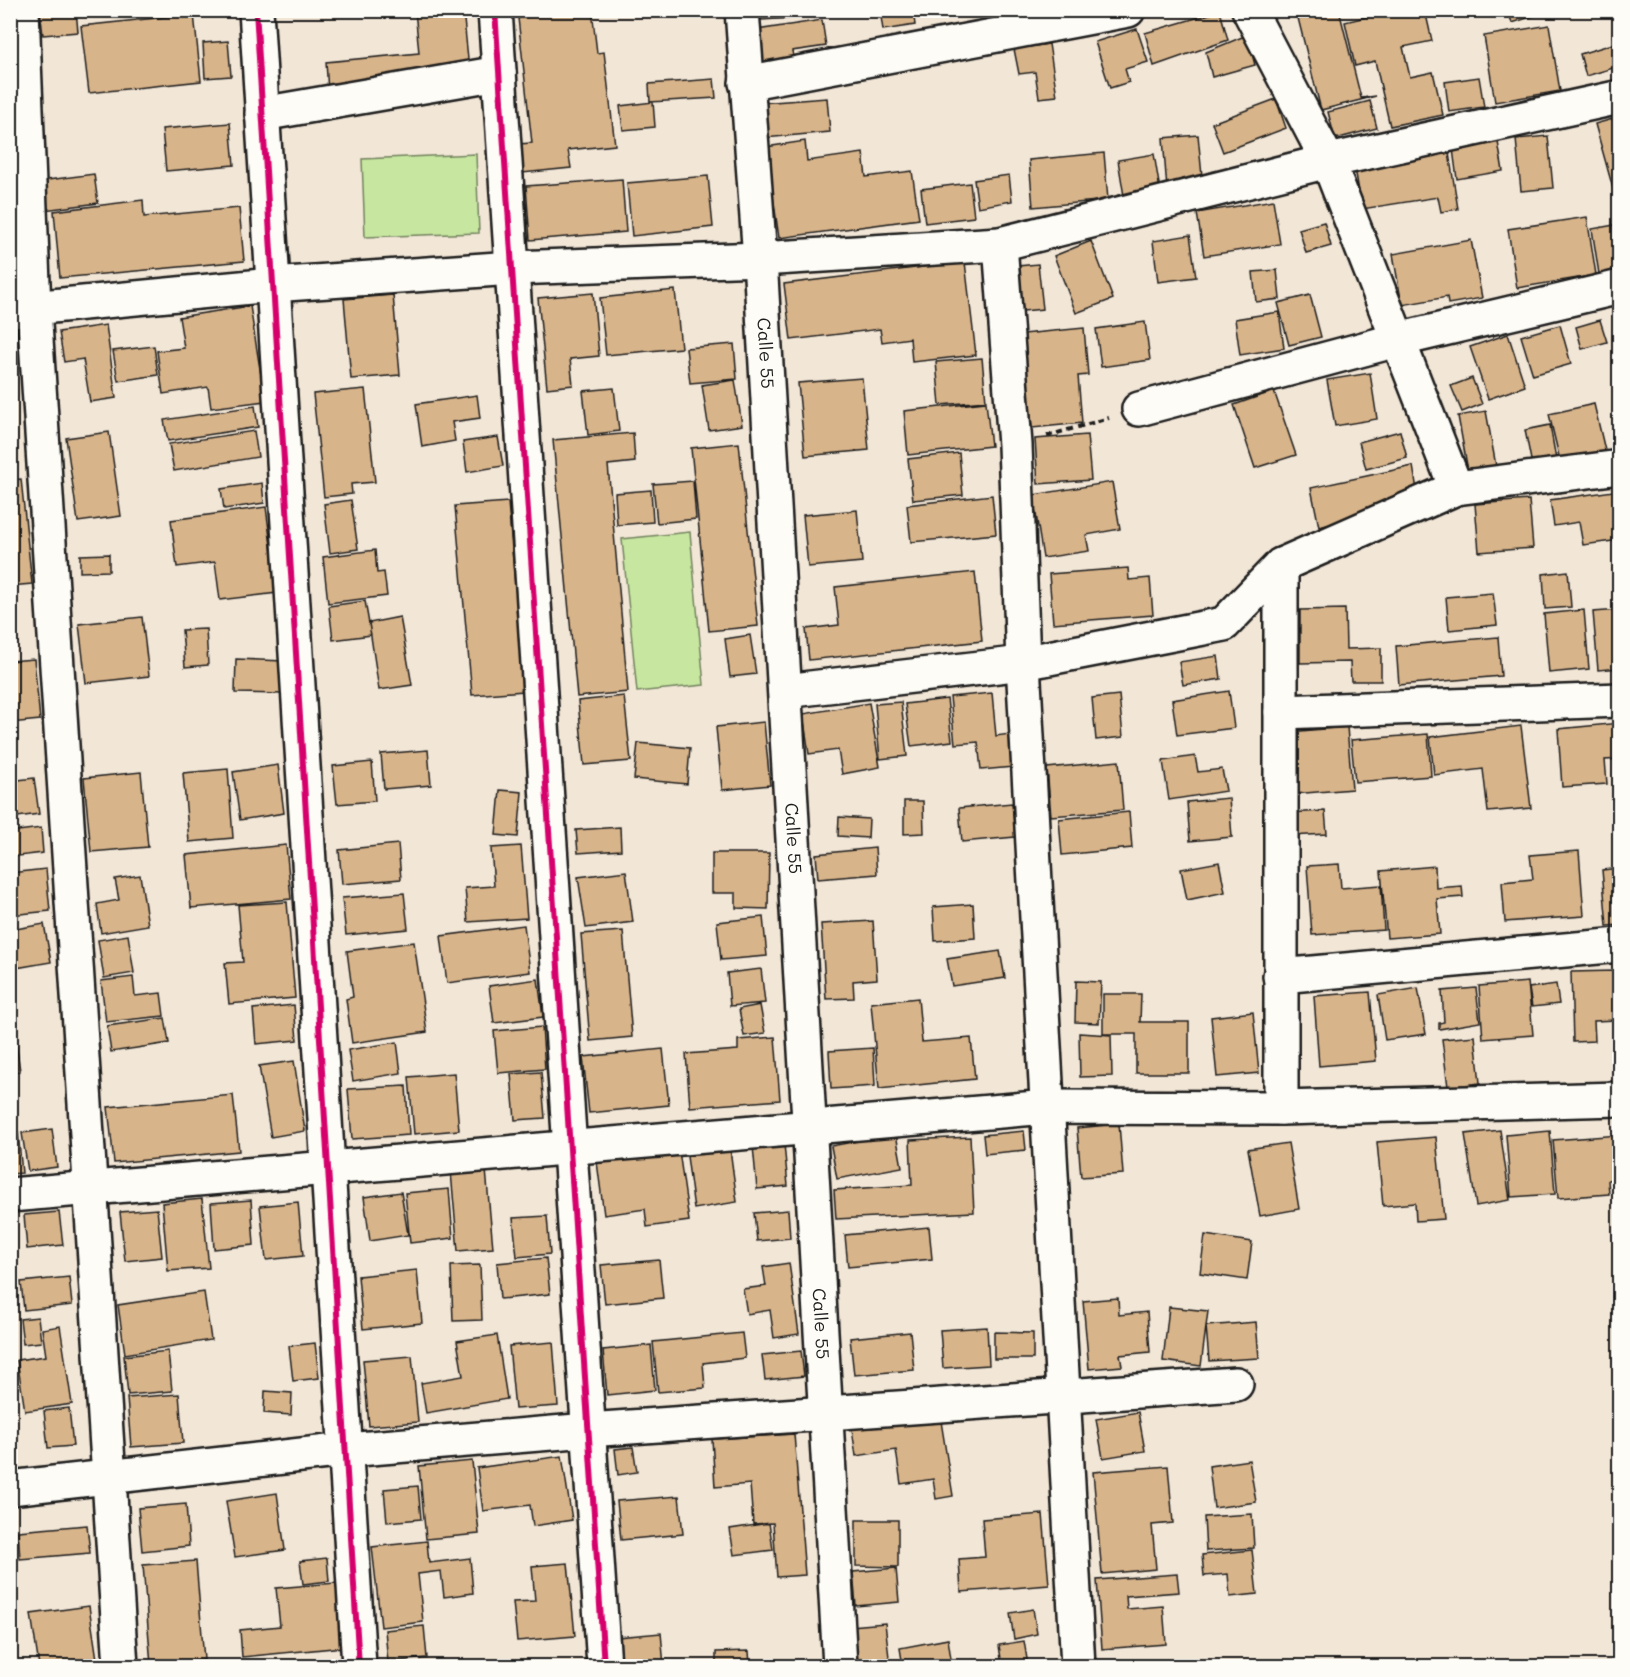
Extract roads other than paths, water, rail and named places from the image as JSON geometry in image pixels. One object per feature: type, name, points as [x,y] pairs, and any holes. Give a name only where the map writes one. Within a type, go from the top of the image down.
[{"type":"street","points":[[22,10],[22,309],[92,1188],[121,1666]]},
{"type":"street","points":[[256,10],[359,1666]]},
{"type":"street","points":[[495,10],[604,1666]]},
{"type":"street","name":"Calle 55","points":[[742,10],[760,259],[840,1666]]},
{"type":"street","points":[[746,83],[1128,10]]},
{"type":"street","points":[[1249,10],[1328,162],[1456,488]]},
{"type":"street","points":[[262,114],[499,73]]},
{"type":"street","points":[[22,309],[272,285],[512,268],[760,259],[1000,244],[1328,162],[1620,97]]},
{"type":"street","points":[[1000,244],[1015,445],[1023,663],[1078,1666]]},
{"type":"street","points":[[1140,409],[1397,340],[1620,287]]},
{"type":"street","points":[[785,691],[1023,663],[1224,624],[1281,565],[1456,488],[1620,467]]},
{"type":"street","points":[[1281,565],[1281,1108]]},
{"type":"street","points":[[1281,712],[1620,700]]},
{"type":"street","points":[[1280,976],[1620,945]]},
{"type":"street","points":[[10,1195],[1048,1107],[1281,1108],[1620,1099]]},
{"type":"street","points":[[10,1488],[346,1450],[1236,1383]]}]
